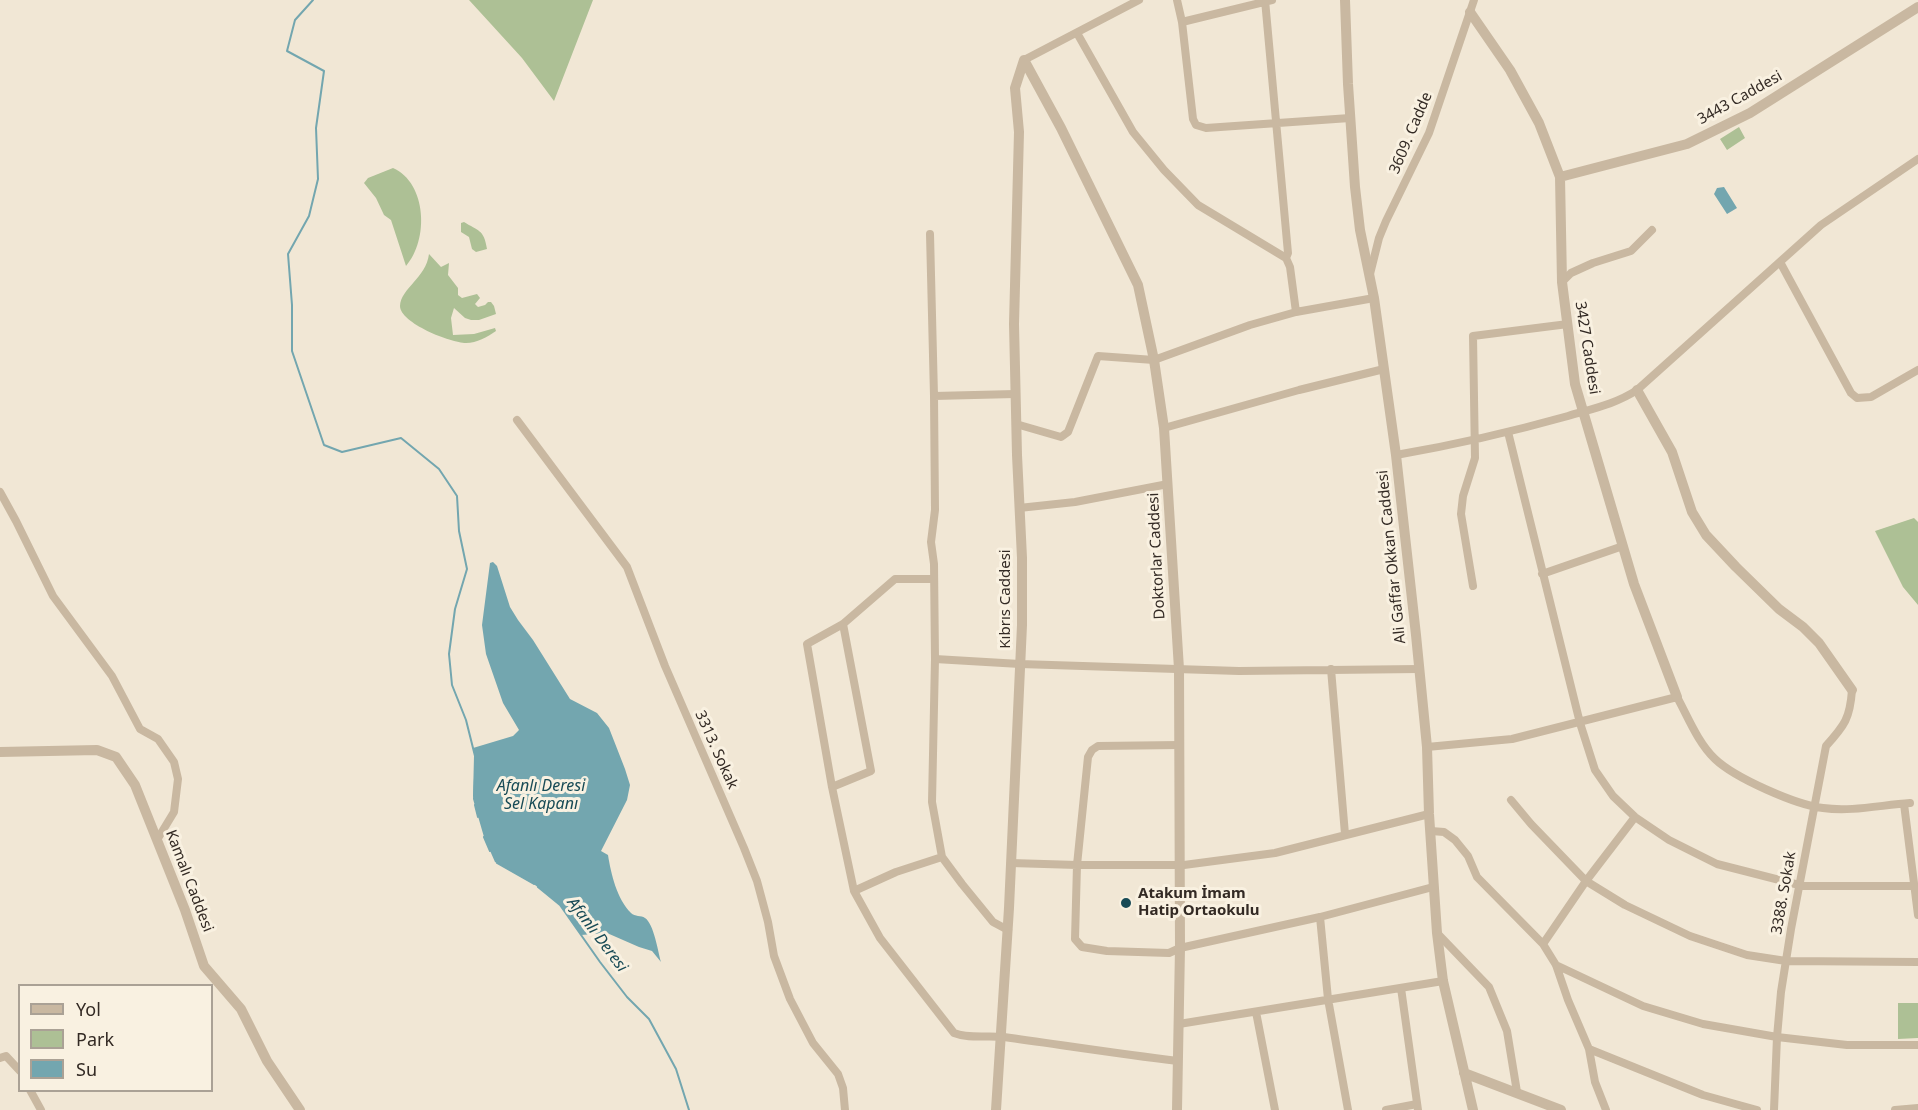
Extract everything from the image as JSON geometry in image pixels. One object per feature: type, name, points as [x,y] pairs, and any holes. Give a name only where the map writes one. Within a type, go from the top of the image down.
[{"type":"street","points":[[1024,60],[1138,0]]},
{"type":"street","points":[[1177,0],[1182,22],[1193,119],[1196,125],[1206,128],[1350,118]]},
{"type":"street","name":"Ali Gaffar Okkan Caddesi","points":[[1345,0],[1350,118],[1360,230],[1374,298],[1396,455],[1427,747],[1437,933],[1443,981],[1473,1110]]},
{"type":"street","name":"3609. Cadde","points":[[1370,274],[1386,221],[1429,133],[1474,0]]},
{"type":"street","points":[[1182,22],[1268,1],[1288,253],[1286,258]]},
{"type":"street","name":"3443 Caddesi","points":[[1560,177],[1687,144],[1750,113],[1918,7]]},
{"type":"street","name":"3427 Caddesi","points":[[1470,12],[1510,70],[1539,123],[1560,177],[1562,282],[1575,384],[1634,584],[1677,697]]},
{"type":"street","points":[[1077,33],[1133,132],[1164,170],[1198,205],[1286,258],[1290,267],[1296,312]]},
{"type":"street","name":"Kıbrıs Caddesi","points":[[996,1110],[1008,930],[1020,664],[1022,558],[1014,324],[1019,132],[1015,88],[1024,60]]},
{"type":"street","name":"Doktorlar Caddesi","points":[[1024,60],[1061,128],[1138,285],[1154,360],[1164,428],[1179,669],[1177,1110]]},
{"type":"street","points":[[1396,455],[1508,432],[1623,399],[1637,390],[1821,225],[1918,159]]},
{"type":"street","points":[[1562,282],[1571,273],[1630,250],[1652,230]]},
{"type":"street","points":[[930,234],[934,396],[934,510],[931,542],[934,564],[935,659],[932,802],[942,857],[993,922],[1008,930]]},
{"type":"street","points":[[1780,262],[1851,393],[1857,398],[1871,397],[1918,370]]},
{"type":"street","points":[[1016,424],[1061,437],[1068,432],[1098,356],[1154,360],[1296,312],[1374,298]]},
{"type":"street","points":[[1473,586],[1461,514],[1462,496],[1475,458],[1473,336],[1568,324]]},
{"type":"street","points":[[1164,428],[1384,369]]},
{"type":"street","points":[[1637,390],[1672,452],[1692,512],[1707,535],[1779,609],[1803,627],[1819,643],[1852,690]]},
{"type":"street","points":[[934,396],[1015,394]]},
{"type":"street","name":"3313. Sokak","points":[[517,420],[627,567],[665,666],[749,859],[763,901],[774,956],[785,989],[813,1043],[838,1074],[843,1088],[844,1110]]},
{"type":"street","points":[[1508,432],[1580,723],[1595,770],[1612,796],[1635,817],[1669,840],[1717,864],[1799,885],[1915,886]]},
{"type":"street","points":[[1019,508],[1075,502],[1168,484]]},
{"type":"street","points":[[0,492],[52,596],[112,676],[141,729],[158,739],[174,762],[178,779],[174,812],[157,840]]},
{"type":"street","points":[[1542,574],[1623,546]]},
{"type":"street","points":[[933,579],[895,579],[843,624],[807,644],[806,647],[854,891],[880,939],[948,1028],[960,1035],[1000,1036],[1094,1052],[1178,1061]]},
{"type":"street","points":[[832,787],[871,771],[843,624]]},
{"type":"street","points":[[935,659],[1179,669],[1419,669]]},
{"type":"street","points":[[1331,669],[1345,834]]},
{"type":"street","name":"3388. Sokak","points":[[1774,1110],[1777,1037],[1786,961],[1813,807],[1826,746],[1841,730],[1851,711],[1852,690]]},
{"type":"street","points":[[1427,747],[1512,739],[1677,697],[1697,734],[1714,758],[1728,769],[1764,788],[1813,807],[1844,810],[1907,804],[1918,915]]},
{"type":"street","points":[[1179,745],[1098,746],[1088,757],[1077,865],[1075,939],[1083,947],[1107,951],[1169,953],[1179,948],[1320,917],[1433,887]]},
{"type":"street","name":"Kamalı Caddesi","points":[[0,752],[97,750],[116,757],[135,785],[186,910],[204,966],[241,1009],[267,1062],[300,1110]]},
{"type":"street","points":[[1511,800],[1586,881],[1625,905],[1690,936],[1747,955],[1786,961],[1918,962]]},
{"type":"street","points":[[1011,863],[1179,865],[1275,853],[1429,814]]},
{"type":"street","points":[[1543,944],[1586,881],[1635,817]]},
{"type":"street","points":[[1431,831],[1444,832],[1455,840],[1468,856],[1477,876],[1543,944],[1556,965],[1589,1049],[1595,1082],[1606,1110]]},
{"type":"street","points":[[854,891],[896,872],[942,857]]},
{"type":"street","points":[[1320,917],[1328,999],[1348,1110]]},
{"type":"street","points":[[1437,933],[1489,987],[1507,1031],[1517,1092]]},
{"type":"street","points":[[1556,965],[1643,1006],[1703,1024],[1777,1037],[1847,1045],[1918,1045]]},
{"type":"street","points":[[1179,1024],[1443,981]]},
{"type":"street","points":[[1386,1110],[1418,1107],[1401,988]]},
{"type":"street","points":[[1256,1012],[1275,1110]]},
{"type":"street","points":[[1589,1049],[1703,1095],[1757,1110]]},
{"type":"street","points":[[0,1058],[6,1056],[18,1069]]},
{"type":"street","points":[[1464,1073],[1561,1110]]},
{"type":"street","points":[[31,1092],[41,1110]]},
{"type":"street","points":[[1895,1110],[1918,1108]]},
{"type":"green space","points":[[469,0],[593,0],[554,101],[522,58]]},
{"type":"green space","points":[[1739,127],[1745,138],[1727,150],[1720,139]]},
{"type":"green space","points":[[393,168],[404,175],[413,186],[421,213],[418,242],[406,266],[391,220],[384,215],[376,198],[364,183],[368,178]]},
{"type":"green space","points":[[464,222],[482,234],[487,249],[476,252],[472,249],[469,237],[461,232],[461,223]]},
{"type":"green space","points":[[429,254],[441,267],[449,263],[448,275],[458,288],[458,295],[462,298],[477,294],[480,298],[475,304],[478,307],[488,302],[494,306],[496,314],[479,320],[465,318],[454,308],[451,318],[453,335],[474,334],[495,328],[496,331],[474,342],[466,343],[439,336],[408,319],[402,312],[401,300],[423,270]]},
{"type":"green space","points":[[1914,518],[1918,522],[1918,605],[1903,587],[1875,531]]},
{"type":"green space","points":[[1898,1003],[1918,1003],[1918,1038],[1898,1039]]},
{"type":"water","points":[[1724,187],[1737,208],[1727,214],[1714,194],[1717,188]]},
{"type":"water","name":"Afanlı Deresi Sel Kapanı","points":[[493,562],[497,566],[510,607],[570,699],[597,713],[609,728],[630,785],[627,800],[601,851],[608,855],[615,886],[626,907],[633,914],[645,918],[651,926],[661,962],[652,951],[607,933],[581,935],[560,905],[535,885],[495,862],[484,837],[473,799],[475,756],[473,748],[513,736],[519,730],[503,703],[486,654],[482,625],[490,563]]},
{"type":"waterway","points":[[313,0],[295,20],[287,51],[324,71],[316,128],[318,179],[309,216],[288,254],[292,305],[292,351],[324,445],[342,452],[401,438],[439,469],[457,496],[459,531],[467,569],[455,609],[449,654],[452,685],[466,720],[475,756],[474,796]]},
{"type":"waterway","name":"Afanlı Deresi","points":[[475,805],[478,817]]},
{"type":"waterway","name":"Afanlı Deresi","points":[[484,837],[490,851]]},
{"type":"waterway","name":"Afanlı Deresi","points":[[497,863],[534,884]]},
{"type":"waterway","name":"Afanlı Deresi","points":[[538,887],[560,905],[627,997],[649,1019],[676,1069],[689,1110]]},
{"type":"place","name":"Atakum İmam Hatip Ortaokulu","points":[[1126,903]]}]
